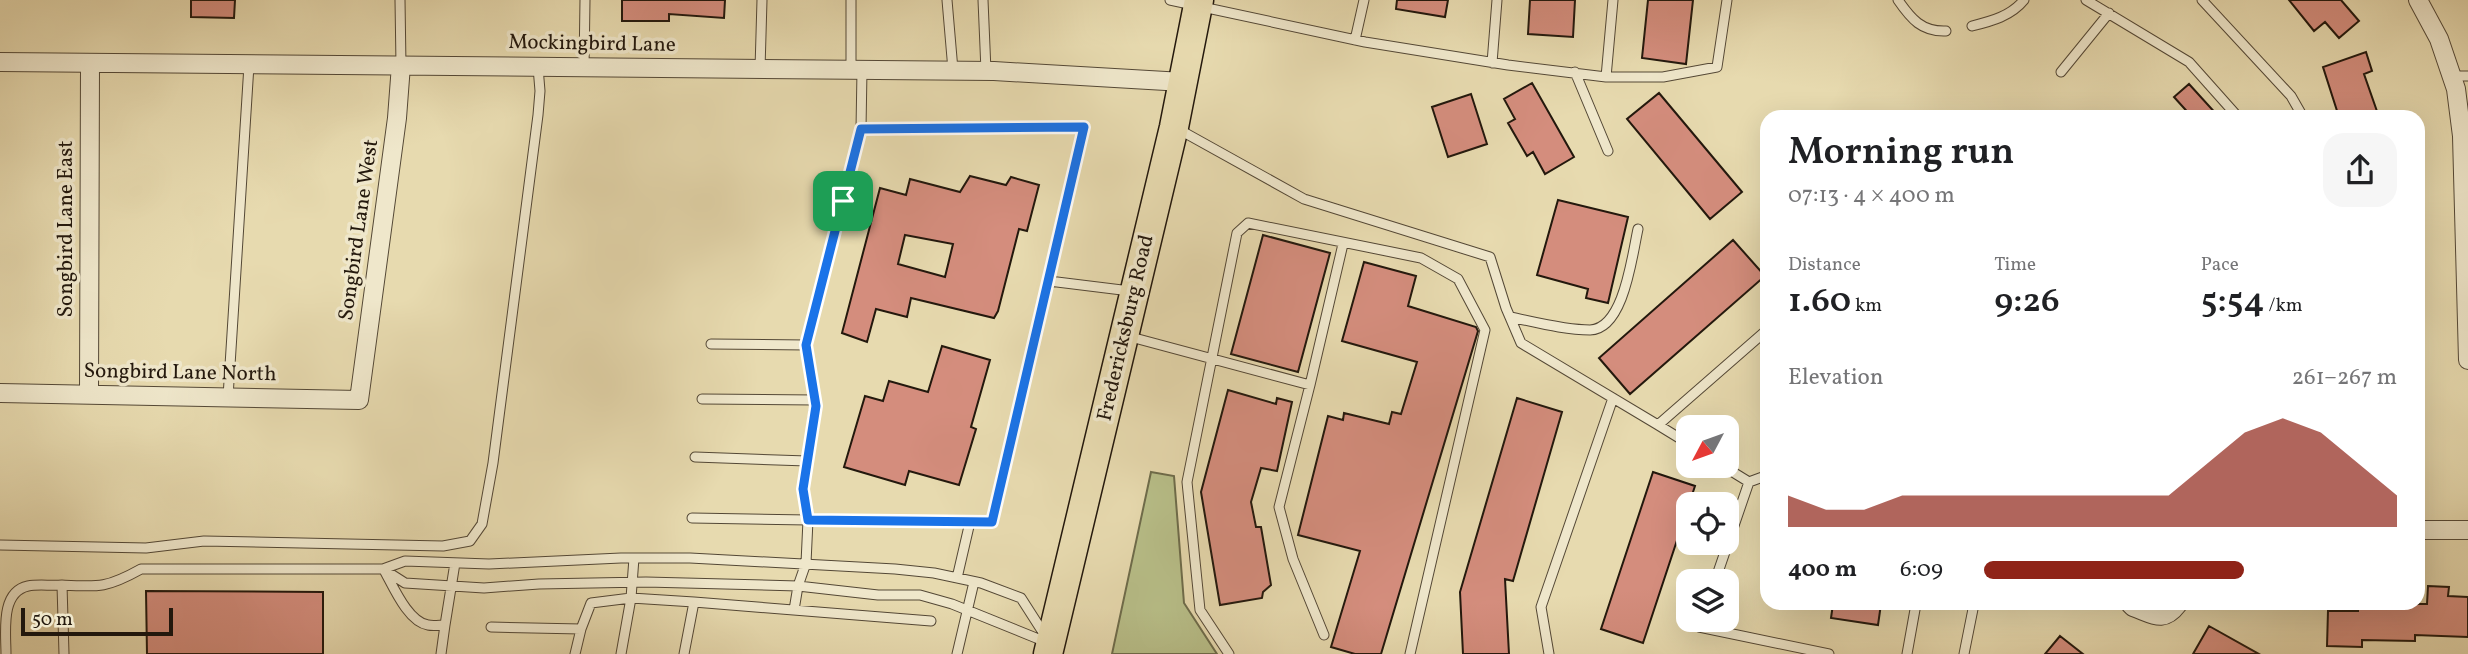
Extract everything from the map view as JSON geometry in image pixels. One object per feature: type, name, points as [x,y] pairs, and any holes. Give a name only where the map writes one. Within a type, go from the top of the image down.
[{"type":"main road","name":"Fredericksburg Road","points":[[1053,650],[1174,127],[1199,3]]},
{"type":"street","points":[[2417,0],[2460,76],[2467,224],[2468,360]]},
{"type":"street","name":"Mockingbird Lane","points":[[0,62],[953,70],[1184,82]]},
{"type":"street","name":"Songbird Lane East","points":[[89,393],[90,64]]},
{"type":"street","name":"Songbird Lane West","points":[[359,400],[397,118],[401,65]]},
{"type":"street","name":"Songbird Lane North","points":[[0,393],[359,400]]},
{"type":"street","points":[[2425,530],[2468,530]]},
{"type":"street","points":[[2143,610],[2164,616],[2173,610]]},
{"type":"lane","points":[[400,0],[401,65]]},
{"type":"lane","points":[[584,67],[585,0]]},
{"type":"lane","points":[[760,69],[762,0]]},
{"type":"lane","points":[[794,610],[806,563],[808,520],[803,489],[815,400],[806,345],[861,129],[852,0]]},
{"type":"lane","points":[[947,0],[953,70]]},
{"type":"lane","points":[[983,0],[986,71]]},
{"type":"lane","points":[[1170,0],[1199,3],[1355,40],[1492,63],[1606,76],[1662,77],[1717,67],[1727,0]]},
{"type":"lane","points":[[1355,40],[1364,0]]},
{"type":"lane","points":[[1492,63],[1497,0]]},
{"type":"lane","points":[[1606,76],[1613,0]]},
{"type":"lane","points":[[1898,0],[1908,15],[1920,25],[1932,31],[1946,31]]},
{"type":"lane","points":[[1972,26],[1992,21],[2016,10],[2024,0]]},
{"type":"lane","points":[[2086,0],[2189,62],[2232,110]]},
{"type":"lane","points":[[2202,0],[2291,96],[2299,110]]},
{"type":"lane","points":[[2061,72],[2109,13]]},
{"type":"lane","points":[[228,397],[249,65]]},
{"type":"lane","points":[[0,545],[146,548],[204,541],[443,545],[470,541],[482,524],[498,431],[538,115],[538,66]]},
{"type":"lane","points":[[1574,72],[1608,151]]},
{"type":"lane","points":[[692,518],[992,522],[1084,127],[861,129]]},
{"type":"lane","points":[[1174,127],[1304,199],[1490,257],[1521,342],[1676,436]]},
{"type":"lane","points":[[1229,654],[1200,610],[1187,482],[1237,233],[1248,223],[1421,258],[1458,279],[1485,330],[1410,654]]},
{"type":"lane","points":[[1510,317],[1592,330],[1610,321],[1620,304],[1638,229]]},
{"type":"lane","points":[[1324,635],[1293,559],[1279,507],[1343,244]]},
{"type":"lane","points":[[1049,281],[1135,291]]},
{"type":"lane","points":[[1124,336],[1310,385]]},
{"type":"lane","points":[[1658,425],[1760,336]]},
{"type":"lane","points":[[711,344],[806,345]]},
{"type":"lane","points":[[702,398],[815,400]]},
{"type":"lane","points":[[1549,654],[1541,607],[1613,398]]},
{"type":"lane","points":[[695,457],[807,461]]},
{"type":"lane","points":[[1740,476],[1749,482]]},
{"type":"lane","points":[[1749,482],[1760,478]]},
{"type":"lane","points":[[1719,569],[1749,482]]},
{"type":"lane","points":[[957,578],[970,522]]},
{"type":"lane","points":[[6,654],[9,599],[18,590],[28,586],[101,587],[122,580],[141,569],[383,569],[405,561],[489,564],[634,558],[806,563],[895,569],[957,578],[1021,598],[1053,650]]},
{"type":"lane","points":[[621,654],[631,598],[634,558]]},
{"type":"lane","points":[[441,654],[456,563]]},
{"type":"lane","points":[[383,569],[405,583],[484,588],[633,582],[798,586],[878,595],[920,594],[968,610],[1053,650]]},
{"type":"lane","points":[[383,569],[401,601],[416,619],[426,625],[445,625]]},
{"type":"lane","points":[[957,654],[974,582]]},
{"type":"lane","points":[[61,585],[64,654]]},
{"type":"lane","points":[[575,654],[591,603],[631,598],[931,621]]},
{"type":"lane","points":[[684,654],[694,603]]},
{"type":"lane","points":[[1907,654],[1915,610]]},
{"type":"lane","points":[[1964,654],[1973,610]]},
{"type":"lane","points":[[491,627],[581,629]]},
{"type":"lane","points":[[1723,632],[1829,654]]},
{"type":"green space","points":[[1151,472],[1174,476],[1184,603],[1217,654],[1112,654]]},
{"type":"building","points":[[191,0],[235,0],[234,18],[191,17]]},
{"type":"building","points":[[622,0],[725,0],[724,18],[669,14],[669,21],[622,21]]},
{"type":"building","points":[[1397,0],[1448,0],[1445,17],[1396,9]]},
{"type":"building","points":[[1530,0],[1575,0],[1573,37],[1528,34]]},
{"type":"building","points":[[1648,0],[1693,0],[1686,64],[1642,58]]},
{"type":"building","points":[[2289,0],[2341,0],[2359,21],[2339,38],[2325,22],[2314,31]]},
{"type":"building","points":[[2366,52],[2372,71],[2364,74],[2377,110],[2337,110],[2323,67]]},
{"type":"building","points":[[1532,83],[1574,157],[1545,174],[1533,152],[1527,156],[1508,123],[1515,119],[1504,99]]},
{"type":"building","points":[[2189,84],[2213,110],[2186,110],[2174,97]]},
{"type":"building","points":[[1659,93],[1742,192],[1710,219],[1627,119]]},
{"type":"building","points":[[1471,94],[1487,144],[1448,157],[1432,107]]},
{"type":"building","points":[[970,176],[1006,185],[1011,177],[1039,185],[1027,231],[1019,229],[994,318],[911,298],[907,317],[876,309],[867,342],[842,333],[880,188],[906,195],[910,179],[960,192]],"holes":[[[905,235],[953,244],[945,277],[898,264]]]},
{"type":"building","points":[[1558,200],[1628,217],[1608,303],[1586,298],[1588,289],[1537,275]]},
{"type":"building","points":[[1263,235],[1330,253],[1298,372],[1231,354]]},
{"type":"building","points":[[1733,240],[1760,270],[1760,280],[1630,394],[1599,358]]},
{"type":"building","points":[[1364,262],[1416,276],[1408,306],[1476,327],[1478,331],[1381,654],[1355,654],[1331,647],[1360,551],[1298,535],[1328,416],[1343,420],[1344,413],[1389,424],[1392,412],[1401,414],[1417,362],[1342,341]]},
{"type":"building","points":[[942,346],[990,360],[971,427],[976,429],[959,485],[909,471],[905,485],[844,467],[865,396],[883,401],[889,381],[928,392]]},
{"type":"building","points":[[1228,390],[1276,404],[1277,398],[1292,402],[1277,471],[1261,468],[1251,502],[1256,527],[1261,527],[1271,585],[1263,592],[1262,598],[1220,605],[1201,492]]},
{"type":"building","points":[[1517,398],[1562,412],[1513,581],[1505,579],[1509,654],[1463,654],[1460,592]]},
{"type":"building","points":[[1653,472],[1695,486],[1693,492],[1676,492],[1676,543],[1643,643],[1601,629]]},
{"type":"building","points":[[2428,586],[2449,587],[2448,596],[2468,597],[2468,637],[2415,635],[2415,641],[2362,640],[2362,647],[2327,646],[2328,611],[2425,610]]},
{"type":"building","points":[[146,591],[323,592],[323,654],[147,654]]},
{"type":"building","points":[[1832,610],[1880,610],[1878,625],[1831,618]]},
{"type":"building","points":[[2209,626],[2259,654],[2193,654]]},
{"type":"building","points":[[2060,636],[2083,654],[2045,654]]},
{"type":"route","points":[[1084,127],[992,522],[808,520],[803,489],[816,406],[806,345],[843,201],[861,129],[1084,127]]}]
